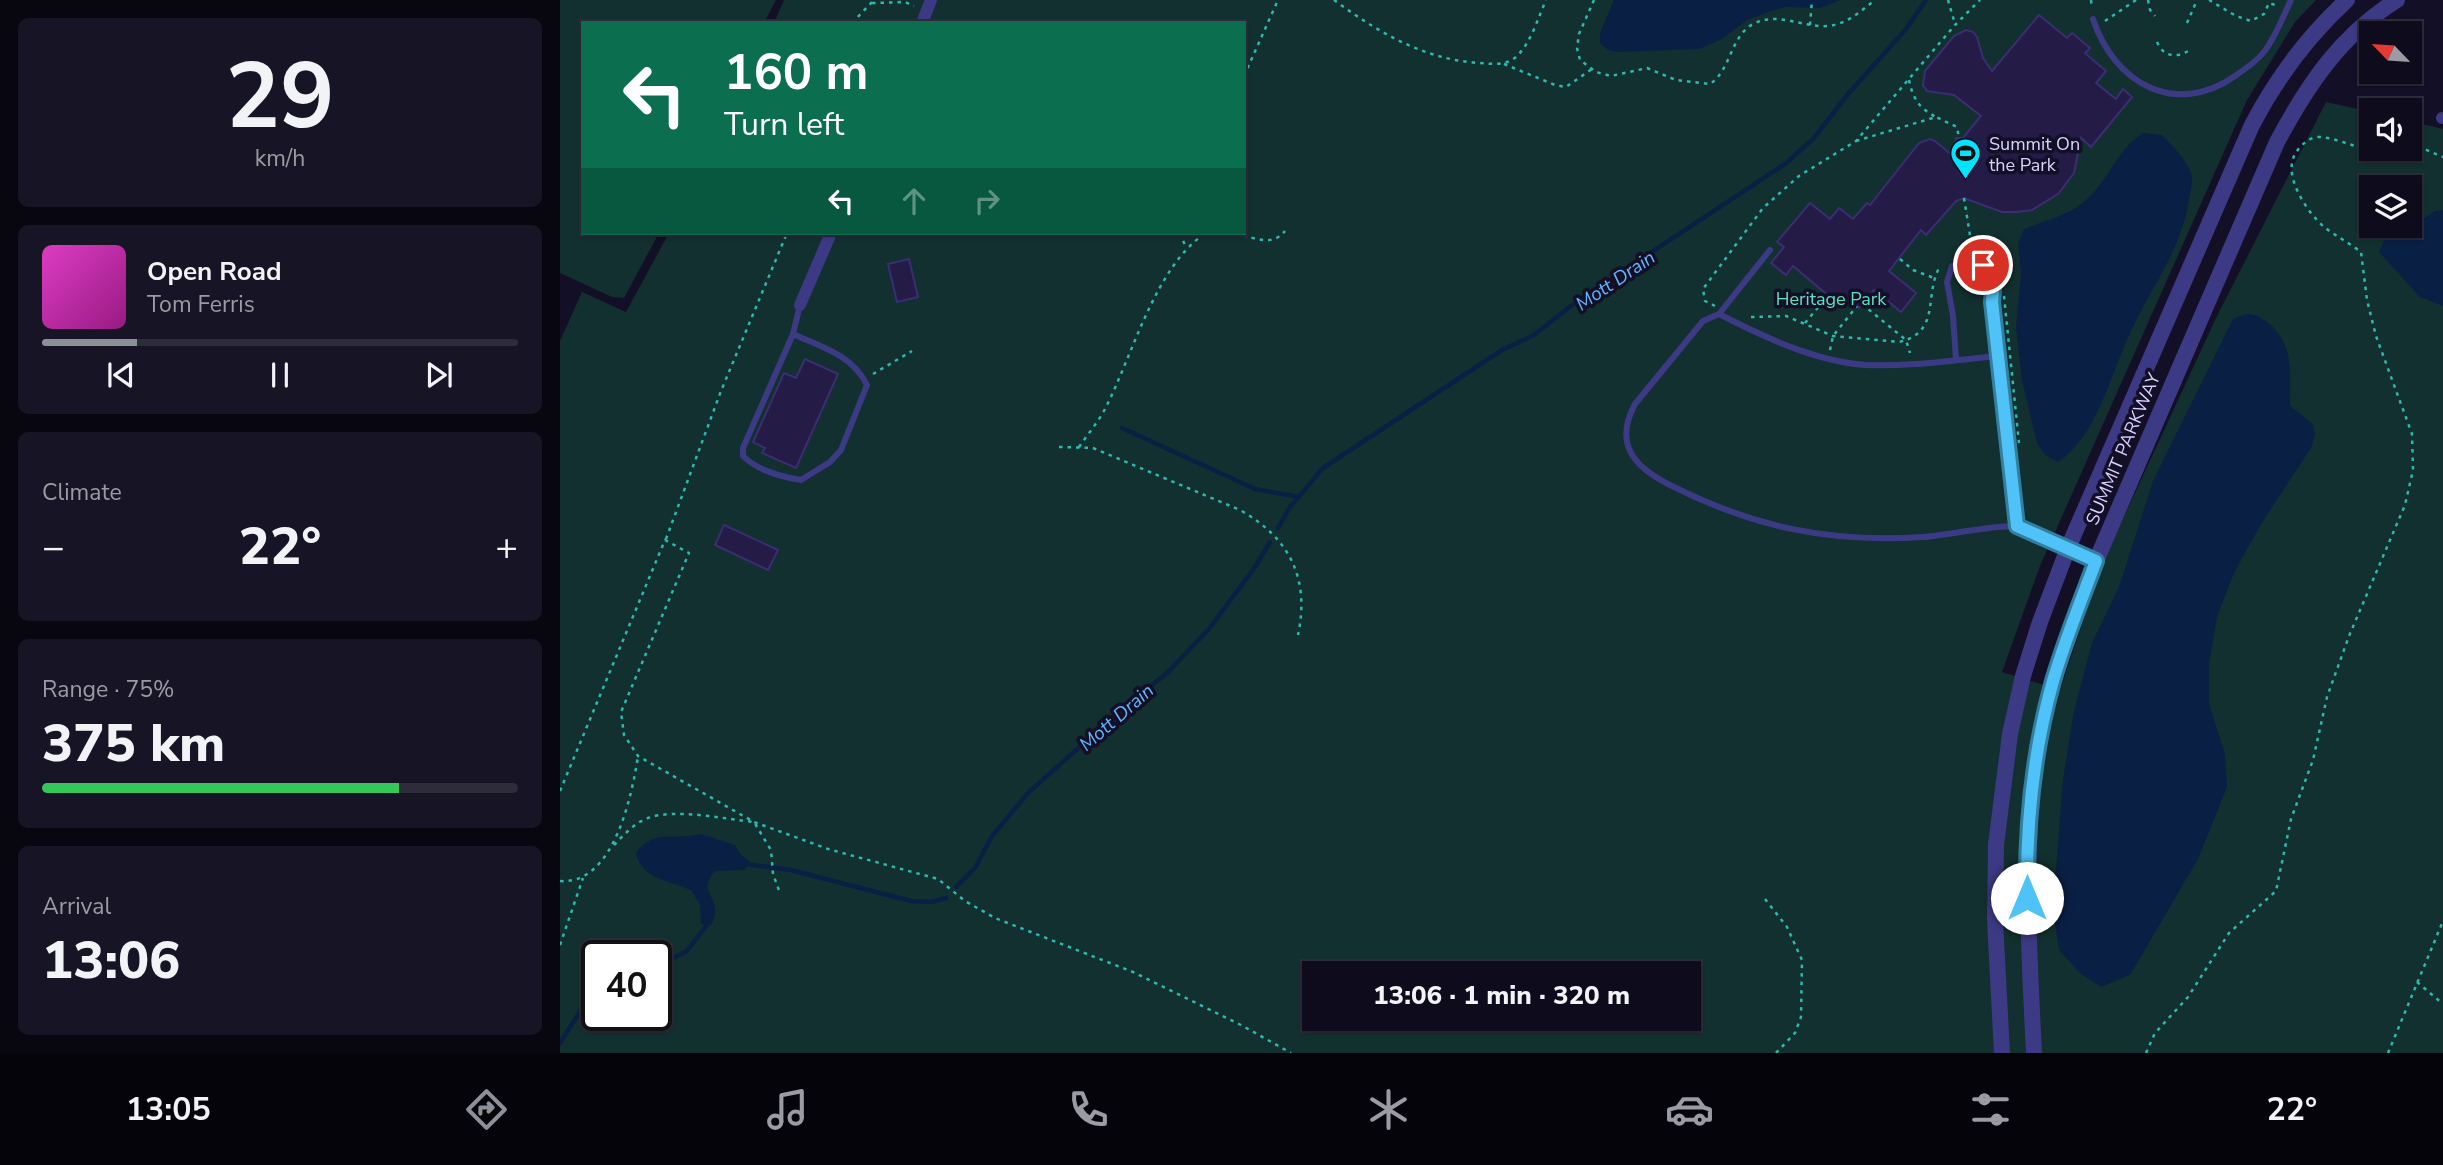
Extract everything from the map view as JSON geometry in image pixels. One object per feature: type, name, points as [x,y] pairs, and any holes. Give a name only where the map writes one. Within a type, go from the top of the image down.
[{"type":"street","name":"SUMMIT PARKWAY","points":[[2002,1053],[1994,895],[2000,796],[2023,676],[2068,548],[2252,125],[2285,68],[2327,18],[2347,0]]},
{"type":"street","name":"SUMMIT PARKWAY","points":[[2034,1053],[2027,880],[2031,797],[2040,736],[2053,681],[2096,561],[2277,142],[2312,80],[2340,45],[2397,0]]},
{"type":"street","points":[[800,305],[830,235]]},
{"type":"lane","points":[[2093,19],[2116,63],[2132,80],[2154,90],[2199,94],[2222,85],[2263,53],[2291,0]]},
{"type":"lane","points":[[1770,250],[1724,308],[1703,321],[1635,404],[1628,417],[1626,439],[1632,456],[1644,470],[1712,505],[1758,523],[1795,531],[1835,536],[1920,537],[2017,526],[2096,561]]},
{"type":"lane","points":[[1956,359],[1947,282],[1952,266],[1966,258],[1983,265],[1994,278],[1992,302],[2017,526]]},
{"type":"lane","points":[[793,334],[847,358],[867,385],[841,450],[831,461],[801,480],[787,478],[750,463],[743,456],[746,438],[793,334],[800,305]]},
{"type":"lane","points":[[1718,314],[1824,358],[1863,365],[1903,365],[1998,356]]},
{"type":"path","points":[[1246,72],[1278,0]]},
{"type":"path","points":[[1334,0],[1373,29],[1441,59],[1504,64],[1566,87],[1592,69]]},
{"type":"path","points":[[1504,64],[1516,56],[1527,43],[1546,0]]},
{"type":"path","points":[[1594,0],[1579,34],[1577,48],[1580,60],[1592,69],[1611,76],[1647,68],[1676,80],[1710,84],[1718,79],[1741,33],[1755,23],[1783,18],[1810,26],[1831,26],[1851,18],[1875,0]]},
{"type":"path","points":[[1810,26],[1812,0]]},
{"type":"path","points":[[1948,0],[1955,25]]},
{"type":"path","points":[[1856,141],[1955,25],[1980,0]]},
{"type":"path","points":[[2096,27],[2136,0]]},
{"type":"path","points":[[2148,0],[2150,10],[2155,16]]},
{"type":"path","points":[[2187,23],[2197,0]]},
{"type":"path","points":[[2209,0],[2236,16],[2251,21],[2264,15],[2269,3],[2275,5]]},
{"type":"path","points":[[854,21],[873,1],[904,1],[926,12]]},
{"type":"path","points":[[2157,43],[2160,50],[2169,56],[2181,56],[2190,50]]},
{"type":"path","points":[[1909,78],[1912,95],[1922,109],[1957,127],[1959,138]]},
{"type":"path","points":[[1936,117],[1856,141],[1799,176],[1763,208],[1703,289],[1705,301],[1753,318],[1786,316],[1833,336],[1899,342],[1917,335],[1927,323],[1934,278],[1945,261]]},
{"type":"path","points":[[2146,1053],[2155,1033],[2188,997],[2229,933],[2276,891],[2291,819],[2313,760],[2327,697],[2354,623],[2405,505],[2413,470],[2412,434],[2376,336],[2367,300],[2361,252],[2324,226],[2309,211],[2292,175],[2291,162],[2305,141],[2318,137],[2359,149]]},
{"type":"path","points":[[2422,148],[2443,157]]},
{"type":"path","points":[[1965,198],[1972,248]]},
{"type":"path","points":[[1242,235],[1270,240],[1278,238],[1284,231]]},
{"type":"path","points":[[560,791],[665,540],[721,391],[786,235]]},
{"type":"path","points":[[1181,235],[1186,248]]},
{"type":"path","points":[[1079,447],[1105,410],[1163,283],[1186,248],[1203,235]]},
{"type":"path","points":[[1963,249],[1980,251]]},
{"type":"path","points":[[1900,259],[1913,270],[1934,278]]},
{"type":"path","points":[[1933,284],[1937,294]]},
{"type":"path","points":[[2003,285],[2019,445]]},
{"type":"path","points":[[1805,323],[1825,299]]},
{"type":"path","points":[[1862,304],[1906,340],[1910,353],[1921,352]]},
{"type":"path","points":[[1833,336],[1857,306]]},
{"type":"path","points":[[864,378],[912,351]]},
{"type":"path","points":[[1059,447],[1093,448],[1240,510],[1262,523],[1282,542],[1298,574],[1303,610],[1298,635]]},
{"type":"path","points":[[665,540],[689,553],[621,712],[624,735],[638,755],[754,822],[828,849],[939,879],[965,901],[995,918],[1133,972],[1241,1025],[1291,1053]]},
{"type":"path","points":[[614,845],[632,795],[638,755]]},
{"type":"path","points":[[560,945],[583,878],[639,823],[663,814],[754,822]]},
{"type":"path","points":[[754,822],[771,850],[773,874],[780,893]]},
{"type":"path","points":[[560,881],[583,878]]},
{"type":"path","points":[[1765,899],[1787,927],[1802,960],[1801,1017],[1795,1033],[1776,1053]]},
{"type":"path","points":[[2388,1053],[2443,921]]},
{"type":"path","points":[[2417,982],[2443,1004]]},
{"type":"green space","points":[[560,0],[776,0],[765,21],[581,21],[581,235],[658,235],[624,298],[612,297],[560,273]]},
{"type":"green space","name":"Heritage Park","points":[[784,0],[2316,0],[2295,22],[2247,100],[2040,566],[2002,672],[2060,690],[2103,562],[2216,318],[2326,102],[2359,109],[2359,161],[2422,161],[2422,124],[2443,129],[2443,1053],[560,1053],[560,341],[582,292],[626,312],[668,235],[1246,235],[1246,21],[775,21]]},
{"type":"water","points":[[1614,0],[1841,0],[1820,8],[1785,7],[1768,12],[1747,20],[1722,39],[1699,49],[1618,52],[1608,50],[1600,43],[1600,33]]},
{"type":"water","points":[[2143,133],[2162,135],[2191,172],[2192,181],[2185,220],[2171,256],[2134,324],[2100,407],[2082,439],[2058,462],[2045,455],[2037,443],[2022,380],[2016,327],[2021,273],[2018,244],[2024,229],[2062,215],[2087,199],[2128,146]]},
{"type":"water","points":[[2443,210],[2443,306],[2420,297],[2379,252],[2385,238],[2422,238],[2422,220],[2435,211]]},
{"type":"water","points":[[2246,314],[2266,321],[2282,339],[2289,360],[2290,406],[2313,424],[2315,435],[2311,448],[2261,524],[2234,573],[2217,617],[2209,665],[2209,704],[2225,754],[2227,787],[2198,859],[2130,975],[2101,987],[2080,973],[2059,950],[2053,908],[2063,779],[2074,711],[2092,643],[2119,587],[2153,481],[2233,319]]},
{"type":"water","points":[[700,834],[735,845],[740,854],[750,862],[745,870],[715,871],[709,879],[708,891],[715,908],[711,925],[701,924],[700,905],[691,890],[650,874],[639,862],[636,853],[650,840]]},
{"type":"building","points":[[2039,15],[2067,38],[2072,33],[2090,48],[2085,53],[2106,71],[2096,83],[2116,99],[2123,89],[2132,97],[2091,147],[2081,138],[2074,173],[2058,194],[2032,210],[2017,212],[2002,212],[1964,198],[1956,201],[1926,235],[1921,230],[1889,271],[1916,293],[1901,312],[1874,290],[1859,308],[1849,299],[1844,305],[1833,295],[1831,298],[1793,266],[1786,275],[1771,263],[1784,247],[1777,242],[1810,203],[1830,219],[1839,208],[1853,219],[1867,203],[1870,205],[1919,143],[1930,139],[1935,141],[1959,161],[1956,138],[1963,138],[1981,116],[1954,95],[1927,91],[1923,85],[1925,71],[1954,36],[1966,30],[1977,37],[1983,58],[1992,71]]},
{"type":"building","points":[[909,259],[918,297],[897,302],[888,264]]},
{"type":"building","points":[[805,359],[838,374],[796,468],[762,453],[765,448],[753,442],[784,373],[796,378]]},
{"type":"building","points":[[724,525],[778,550],[768,570],[715,545]]},
{"type":"waterway","name":"Mott Drain","points":[[1278,528],[1290,507],[1323,468],[1502,350],[1534,335],[1576,302],[1785,164],[1814,138],[1848,94],[1906,29],[1926,0]]},
{"type":"waterway","points":[[1122,428],[1255,489],[1299,497]]},
{"type":"waterway","name":"Mott Drain","points":[[956,887],[975,868],[992,836],[1029,792],[1167,673],[1209,629],[1270,542]]},
{"type":"waterway","name":"Mott Drain","points":[[746,864],[791,870],[911,901],[931,902],[946,898]]},
{"type":"waterway","name":"Mott Drain","points":[[672,959],[687,951],[710,921]]},
{"type":"waterway","name":"Mott Drain","points":[[560,1043],[581,1010]]},
{"type":"place","name":"Summit On the Park","points":[[1966,181]]},
{"type":"route","points":[[1983,265],[1994,278],[1992,302],[2017,526],[2096,561],[2053,681],[2040,736],[2028,832],[2027,898]]}]
